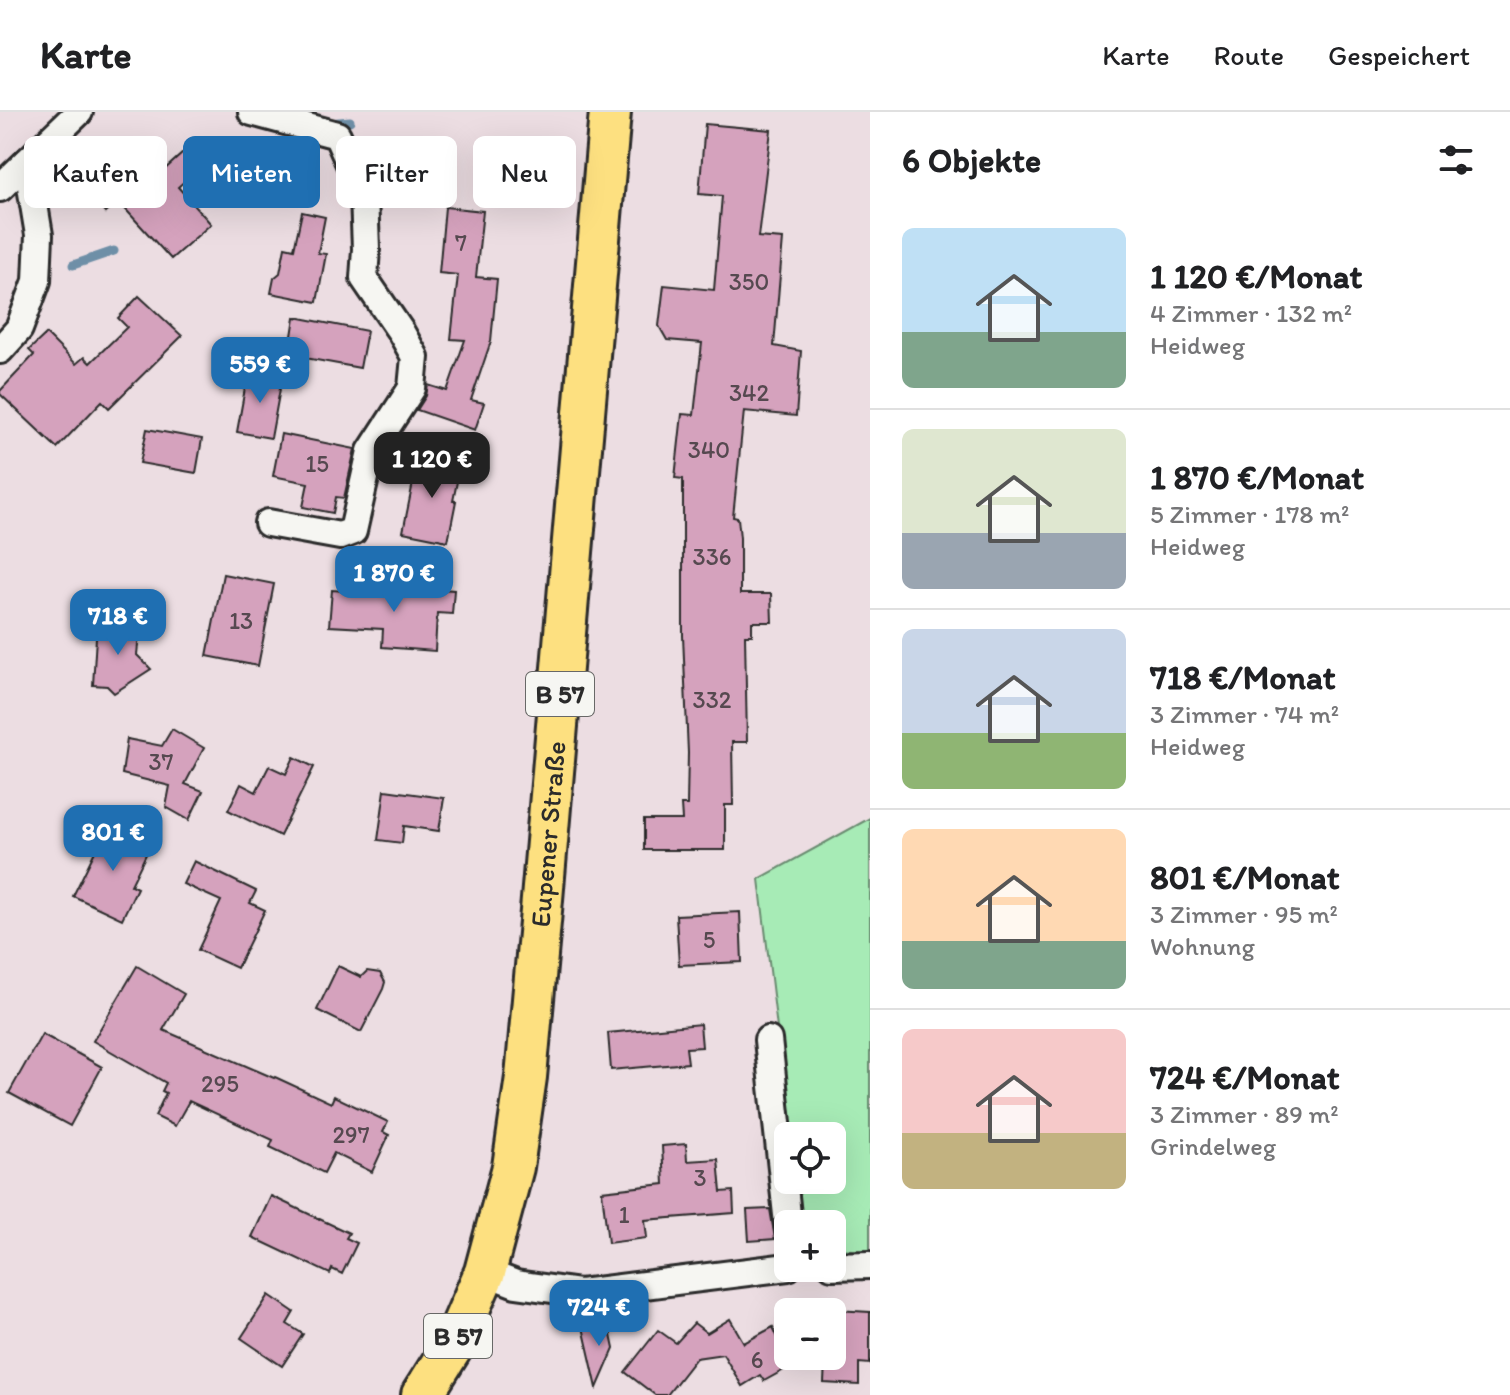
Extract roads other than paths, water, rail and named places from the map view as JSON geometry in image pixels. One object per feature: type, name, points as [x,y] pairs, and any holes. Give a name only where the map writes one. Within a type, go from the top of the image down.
[{"type":"main road","name":"Eupener Straße","points":[[422,1395],[454,1344],[485,1272],[513,1167],[526,1077],[610,112]]},
{"type":"street","points":[[54,136],[79,112]]},
{"type":"street","points":[[252,112],[337,135],[364,195],[364,278],[415,357],[412,388],[371,451],[353,531],[340,536],[268,523]]},
{"type":"street","points":[[0,188],[24,165]]},
{"type":"street","points":[[0,350],[19,329],[37,281],[39,235],[35,208]]},
{"type":"street","points":[[768,1040],[786,1210]]},
{"type":"street","points":[[846,1266],[870,1265]]},
{"type":"street","points":[[485,1272],[516,1284],[580,1293],[774,1269]]},
{"type":"waterway","points":[[329,123],[350,121]]},
{"type":"waterway","points":[[73,265],[114,251]]}]
